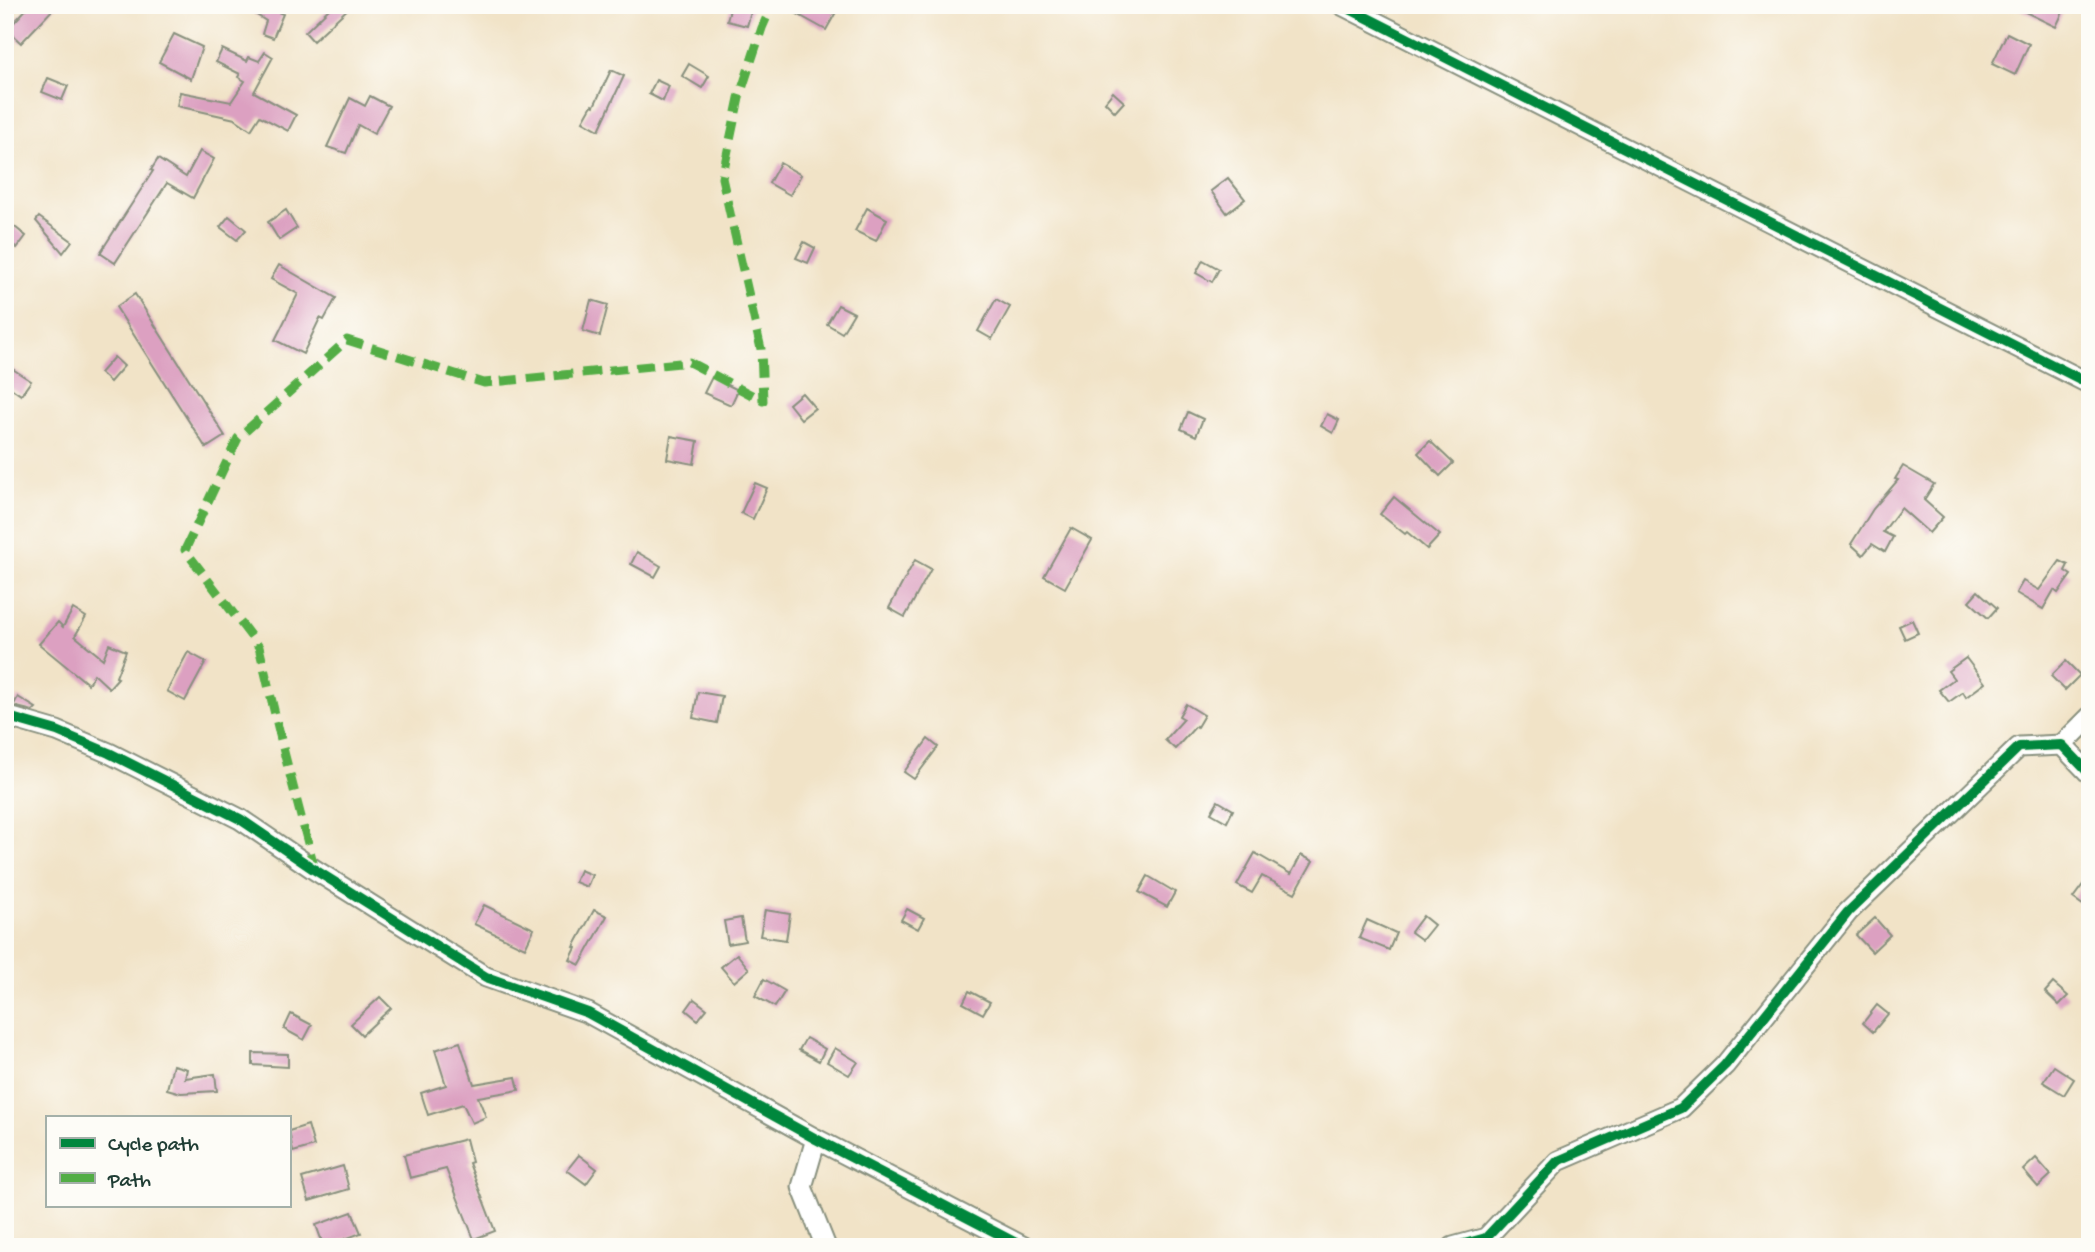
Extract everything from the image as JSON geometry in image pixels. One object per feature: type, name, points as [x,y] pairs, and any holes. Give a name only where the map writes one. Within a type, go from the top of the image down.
[{"type":"street","points":[[1342,5],[2090,384]]},
{"type":"street","points":[[5,716],[57,731],[109,753],[240,819],[315,870],[486,977],[587,1013],[816,1139],[1024,1247]]},
{"type":"street","points":[[1453,1247],[1486,1238],[1558,1161],[1681,1108],[1725,1065],[1848,912],[2019,747],[2062,745],[2090,717]]},
{"type":"street","points":[[2062,745],[2088,772]]},
{"type":"street","points":[[816,1139],[802,1187],[826,1247]]},
{"type":"building","points":[[30,5],[57,5],[21,43],[7,30]]},
{"type":"building","points":[[241,5],[261,5],[283,14],[273,38],[262,34],[266,21]]},
{"type":"building","points":[[333,5],[352,5],[313,41],[305,32]]},
{"type":"building","points":[[731,5],[753,5],[747,26],[727,21]]},
{"type":"building","points":[[781,5],[840,5],[826,30]]},
{"type":"building","points":[[2011,5],[2049,5],[2063,12],[2056,27]]},
{"type":"building","points":[[2007,33],[2029,44],[2015,75],[1992,64]]},
{"type":"building","points":[[174,34],[202,47],[191,79],[159,62]]},
{"type":"building","points":[[222,49],[247,61],[249,57],[259,61],[265,52],[273,57],[254,92],[296,115],[288,131],[260,116],[251,130],[235,119],[177,106],[180,92],[231,102],[245,81],[238,77],[240,74],[216,62]]},
{"type":"building","points":[[689,64],[709,76],[702,88],[682,76]]},
{"type":"building","points":[[611,70],[624,76],[599,130],[583,121],[592,105],[594,106]]},
{"type":"building","points":[[48,78],[68,86],[62,100],[42,92]]},
{"type":"building","points":[[656,80],[669,86],[663,101],[649,94]]},
{"type":"building","points":[[1113,92],[1124,102],[1115,112],[1105,102]]},
{"type":"building","points":[[370,96],[389,106],[374,134],[358,125],[346,153],[327,147],[350,98],[365,106]]},
{"type":"building","points":[[200,151],[214,159],[193,198],[167,183],[115,263],[100,253],[158,159],[186,177]]},
{"type":"building","points":[[780,163],[801,175],[790,195],[769,183]]},
{"type":"building","points":[[1228,178],[1245,199],[1227,213],[1211,191]]},
{"type":"building","points":[[867,208],[887,219],[876,241],[855,231]]},
{"type":"building","points":[[286,210],[297,228],[279,240],[268,222]]},
{"type":"building","points":[[229,216],[246,230],[237,240],[220,227]]},
{"type":"building","points":[[39,217],[72,241],[63,253],[36,221]]},
{"type":"building","points":[[5,219],[26,236],[17,248],[5,238]]},
{"type":"building","points":[[804,242],[815,248],[808,263],[796,258]]},
{"type":"building","points":[[1203,260],[1219,269],[1212,282],[1196,273]]},
{"type":"building","points":[[279,265],[336,298],[324,320],[320,318],[303,354],[275,340],[298,294],[271,279]]},
{"type":"building","points":[[135,294],[225,436],[206,448],[116,307]]},
{"type":"building","points":[[996,299],[1010,307],[992,339],[978,331]]},
{"type":"building","points":[[591,300],[608,305],[600,336],[583,331]]},
{"type":"building","points":[[838,305],[854,313],[842,333],[827,324]]},
{"type":"building","points":[[114,357],[124,366],[110,382],[100,373]]},
{"type":"building","points":[[5,364],[31,381],[21,395],[5,384]]},
{"type":"building","points":[[712,377],[738,390],[731,405],[704,393]]},
{"type":"building","points":[[802,393],[815,408],[801,419],[789,404]]},
{"type":"building","points":[[1188,412],[1203,419],[1196,436],[1181,429]]},
{"type":"building","points":[[1327,414],[1339,420],[1333,433],[1321,426]]},
{"type":"building","points":[[671,436],[698,441],[694,464],[667,459]]},
{"type":"building","points":[[1430,441],[1453,463],[1440,476],[1418,453]]},
{"type":"building","points":[[1903,466],[1934,484],[1924,500],[1943,517],[1929,533],[1901,508],[1883,532],[1893,537],[1885,552],[1872,544],[1863,555],[1851,544],[1873,509],[1898,480],[1895,479]]},
{"type":"building","points":[[755,483],[767,488],[753,519],[741,513]]},
{"type":"building","points":[[1394,497],[1440,535],[1427,549],[1380,514]]},
{"type":"building","points":[[1071,528],[1092,540],[1065,588],[1044,576]]},
{"type":"building","points":[[637,552],[661,566],[655,577],[631,564]]},
{"type":"building","points":[[915,560],[931,569],[905,617],[889,608]]},
{"type":"building","points":[[2060,561],[2068,565],[2065,571],[2071,575],[2058,593],[2054,590],[2043,609],[2016,593],[2023,581],[2039,590]]},
{"type":"building","points":[[1978,591],[1997,608],[1988,618],[1969,601]]},
{"type":"building","points":[[73,609],[86,617],[75,636],[103,659],[109,644],[126,651],[116,677],[118,678],[109,688],[94,674],[88,684],[39,644],[58,622],[63,627]]},
{"type":"building","points":[[1912,620],[1918,633],[1905,639],[1899,626]]},
{"type":"building","points":[[188,652],[206,662],[185,701],[167,691]]},
{"type":"building","points":[[1966,658],[1985,683],[1966,697],[1963,692],[1949,702],[1939,690],[1954,679],[1948,671]]},
{"type":"building","points":[[2066,661],[2080,675],[2065,690],[2051,676]]},
{"type":"building","points":[[698,692],[722,696],[717,723],[693,718]]},
{"type":"building","points":[[18,697],[36,708],[33,711],[13,706]]},
{"type":"building","points":[[1186,704],[1204,715],[1197,727],[1175,749],[1165,740],[1184,719],[1179,716]]},
{"type":"building","points":[[928,739],[938,747],[914,779],[904,772]]},
{"type":"building","points":[[1218,801],[1233,810],[1227,822],[1211,813]]},
{"type":"building","points":[[1255,853],[1291,874],[1301,855],[1313,861],[1295,893],[1262,876],[1252,893],[1237,885]]},
{"type":"building","points":[[580,870],[592,875],[587,887],[575,882]]},
{"type":"building","points":[[2090,875],[2090,910],[2073,898]]},
{"type":"building","points":[[1148,876],[1175,892],[1167,907],[1139,892]]},
{"type":"building","points":[[484,905],[534,929],[525,948],[474,924]]},
{"type":"building","points":[[907,909],[924,918],[918,929],[901,920]]},
{"type":"building","points":[[594,910],[607,916],[580,965],[570,960]]},
{"type":"building","points":[[765,910],[790,914],[786,940],[760,936]]},
{"type":"building","points":[[1423,916],[1434,925],[1422,940],[1411,932]]},
{"type":"building","points":[[741,918],[745,941],[728,944],[724,921]]},
{"type":"building","points":[[1875,918],[1890,935],[1872,952],[1856,935]]},
{"type":"building","points":[[1367,920],[1396,933],[1389,950],[1359,938]]},
{"type":"building","points":[[737,954],[749,969],[734,982],[721,967]]},
{"type":"building","points":[[764,979],[785,991],[775,1007],[755,996]]},
{"type":"building","points":[[2053,983],[2068,996],[2059,1005],[2045,992]]},
{"type":"building","points":[[969,991],[990,1002],[983,1014],[963,1003]]},
{"type":"building","points":[[380,997],[391,1008],[362,1035],[351,1024]]},
{"type":"building","points":[[694,999],[707,1009],[698,1020],[686,1010]]},
{"type":"building","points":[[1877,1005],[1888,1014],[1873,1032],[1863,1023]]},
{"type":"building","points":[[291,1014],[312,1025],[304,1040],[284,1029]]},
{"type":"building","points":[[806,1038],[825,1049],[819,1061],[799,1050]]},
{"type":"building","points":[[460,1042],[474,1084],[516,1077],[519,1090],[478,1097],[486,1117],[472,1123],[463,1104],[428,1115],[421,1093],[446,1085],[435,1050]]},
{"type":"building","points":[[835,1048],[858,1062],[849,1075],[827,1062]]},
{"type":"building","points":[[253,1053],[288,1054],[288,1067],[253,1065]]},
{"type":"building","points":[[173,1065],[187,1069],[185,1078],[215,1074],[217,1091],[181,1093],[167,1089]]},
{"type":"building","points":[[2054,1066],[2074,1079],[2064,1095],[2043,1082]]},
{"type":"building","points":[[308,1125],[314,1146],[293,1152],[290,1131]]},
{"type":"building","points":[[466,1139],[472,1162],[469,1163],[495,1231],[474,1239],[446,1169],[410,1178],[404,1155]]},
{"type":"building","points":[[579,1155],[597,1169],[586,1184],[567,1170]]},
{"type":"building","points":[[2036,1158],[2051,1175],[2038,1187],[2023,1170]]},
{"type":"building","points":[[343,1166],[349,1189],[309,1201],[302,1178]]},
{"type":"building","points":[[352,1212],[361,1233],[324,1247],[316,1225]]},
{"type":"marked path","points":[[315,870],[259,647],[185,550],[238,438],[347,340],[484,383],[689,362],[763,401],[761,349],[722,178],[739,98],[772,5]]},
{"type":"cycle path","points":[[1342,5],[2090,384]]},
{"type":"cycle path","points":[[5,716],[57,731],[109,753],[240,819],[315,870],[486,977],[588,1013],[816,1139],[1024,1247]]},
{"type":"cycle path","points":[[1453,1247],[1486,1238],[1558,1161],[1681,1108],[1725,1065],[1848,912],[2019,747],[2062,745],[2088,772]]}]
